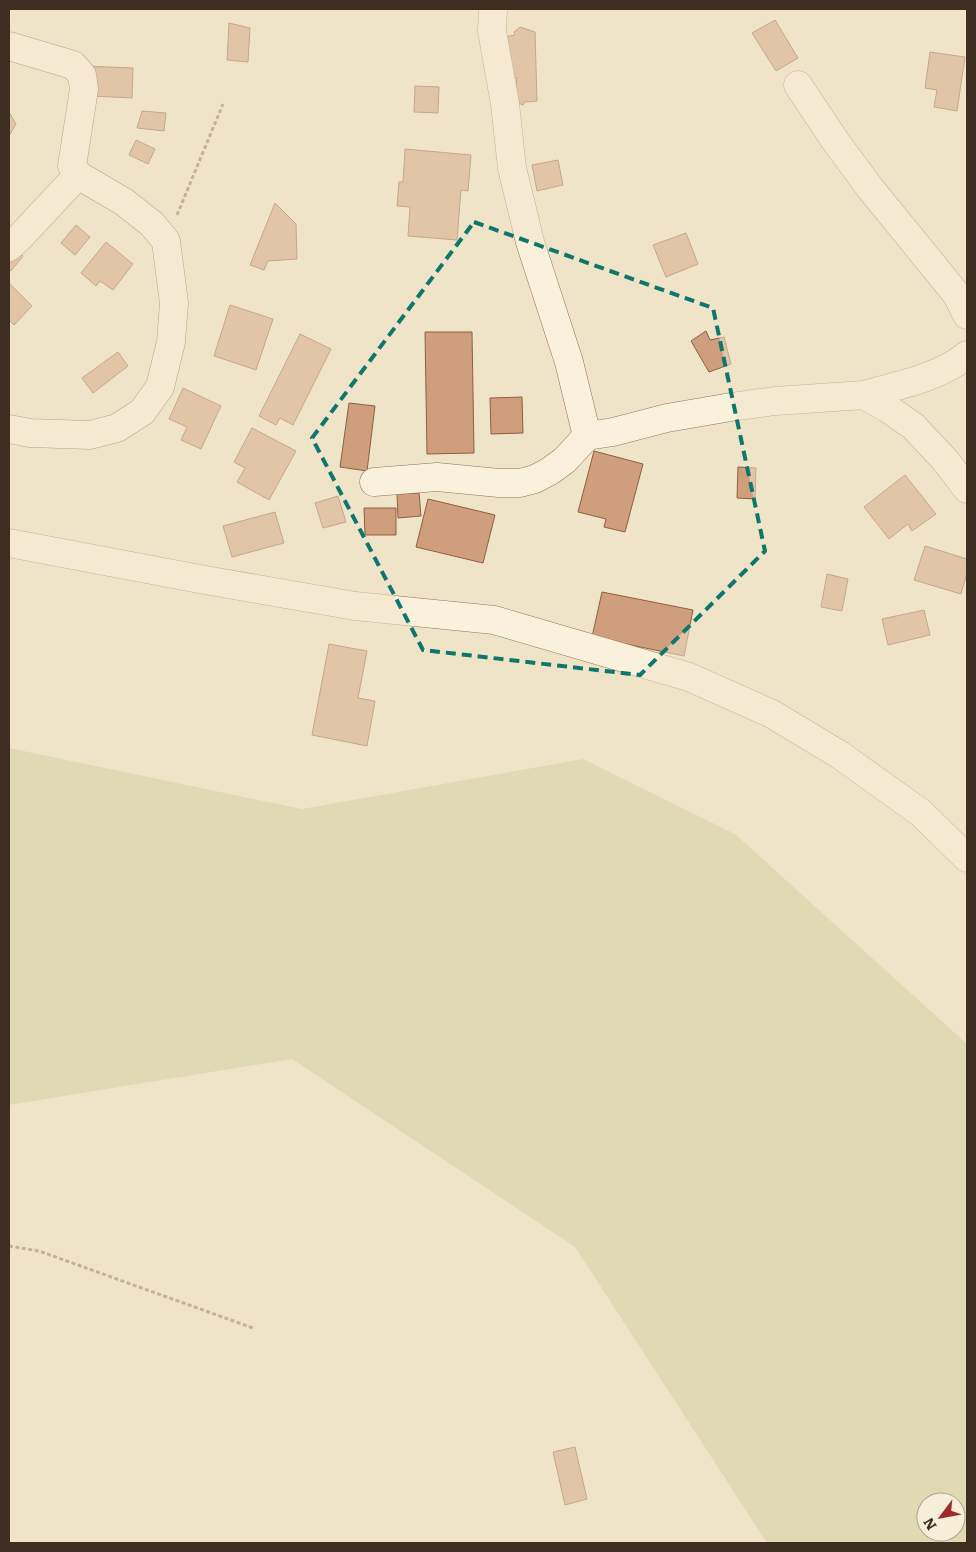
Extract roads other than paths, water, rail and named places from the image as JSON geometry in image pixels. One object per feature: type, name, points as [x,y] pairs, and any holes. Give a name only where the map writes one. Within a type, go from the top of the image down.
[{"type":"street","points":[[492,9],[492,31],[505,104],[512,168],[530,242],[569,362],[587,436]]},
{"type":"street","points":[[9,46],[73,65],[82,75],[84,89],[72,166],[78,175],[124,202],[152,224],[166,241],[174,302],[171,342],[160,387],[142,412],[118,428],[90,435],[30,433],[9,429]]},
{"type":"street","points":[[798,85],[836,142],[870,188],[957,295],[967,315]]},
{"type":"street","points":[[9,247],[78,175]]},
{"type":"street","points":[[374,482],[436,477],[499,484],[520,483],[550,472],[565,460],[587,436],[613,432],[667,418],[731,407],[775,401],[864,395],[934,374],[957,363],[967,355]]},
{"type":"street","points":[[864,395],[913,426],[945,460],[967,489]]},
{"type":"street","points":[[9,543],[355,606],[494,620],[689,677],[772,714],[840,755],[921,814],[967,858]]}]
